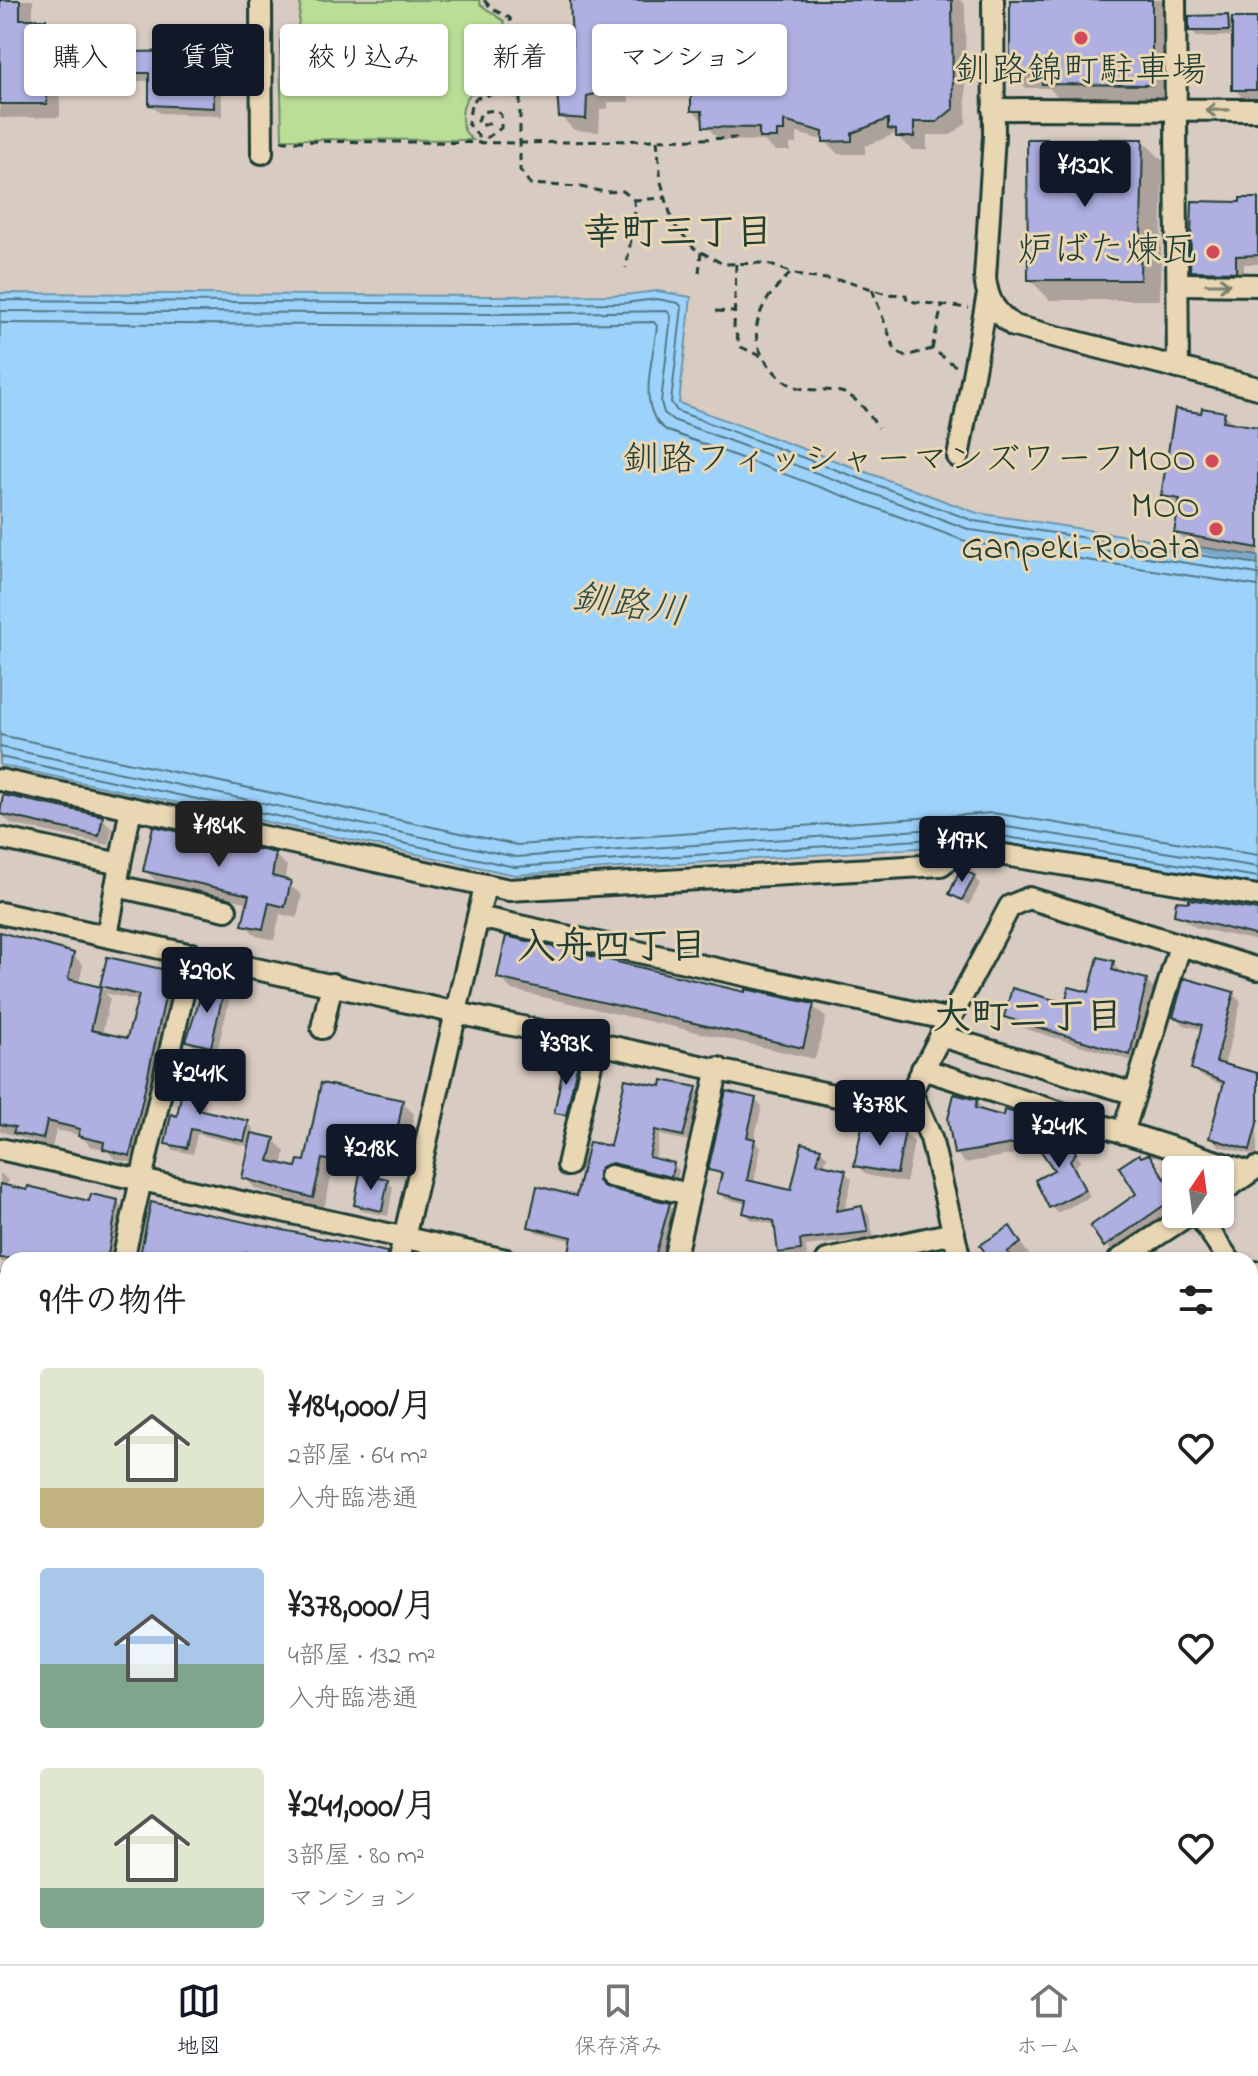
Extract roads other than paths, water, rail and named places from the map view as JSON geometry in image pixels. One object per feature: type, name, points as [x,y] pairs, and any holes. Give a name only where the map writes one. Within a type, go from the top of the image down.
[{"type":"street","points":[[261,0],[262,147]]},
{"type":"street","points":[[958,457],[986,304],[993,109],[993,0]]},
{"type":"street","points":[[1175,0],[1178,368]]},
{"type":"street","points":[[993,109],[1258,110]]},
{"type":"street","points":[[1179,284],[1258,285]]},
{"type":"street","points":[[986,304],[1014,326],[1258,388]]},
{"type":"street","points":[[0,780],[509,890],[941,865],[956,854],[992,853],[1258,896]]},
{"type":"street","points":[[107,936],[131,808]]},
{"type":"street","points":[[0,838],[120,864]]},
{"type":"street","points":[[116,886],[226,910]]},
{"type":"street","points":[[401,1252],[485,886]]},
{"type":"street","points":[[0,913],[883,1106],[897,1103],[911,1092],[1010,906],[1029,898],[1258,969]]},
{"type":"street","points":[[478,917],[946,1028],[1135,1094]]},
{"type":"street","points":[[1123,1133],[1180,946]]},
{"type":"street","points":[[125,1252],[192,954]]},
{"type":"street","points":[[322,1028],[332,984]]},
{"type":"street","points":[[568,1165],[596,1042]]},
{"type":"street","points":[[676,1252],[718,1068]]},
{"type":"street","points":[[922,1069],[1123,1133],[1254,1170]]},
{"type":"street","points":[[911,1092],[931,1138],[958,1252]]},
{"type":"street","points":[[0,1149],[469,1252]]},
{"type":"street","points":[[1234,1184],[1254,1170]]},
{"type":"street","points":[[610,1176],[689,1194]]},
{"type":"street","points":[[1131,1252],[1168,1228]]},
{"type":"street","points":[[1207,1228],[1224,1252]]},
{"type":"street","points":[[865,1252],[954,1233]]},
{"type":"water","name":"釧路川","points":[[657,291],[691,297],[679,403],[977,513],[1258,556],[1258,885],[994,843],[515,875],[0,765],[0,293],[494,296],[624,295]]},
{"type":"place","name":"釧路錦町駐車場","points":[[1081,38]]},
{"type":"place","name":"炉ばた煉瓦","points":[[1213,252]]},
{"type":"place","name":"釧路フィッシャーマンズワーフMOO","points":[[1212,461]]},
{"type":"place","name":"MOO Ganpeki-Robata","points":[[1216,529]]},
{"type":"district","name":"幸町三丁目","points":[[678,235]]},
{"type":"district","name":"入舟四丁目","points":[[612,949]]},
{"type":"district","name":"大町二丁目","points":[[1028,1019]]}]
